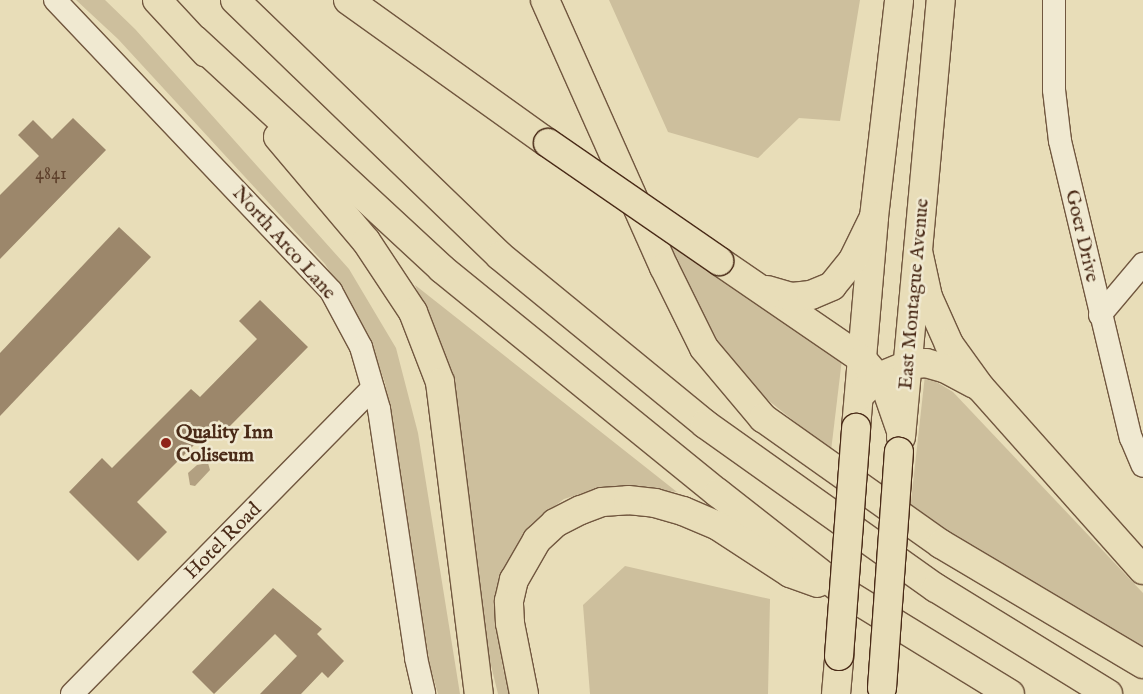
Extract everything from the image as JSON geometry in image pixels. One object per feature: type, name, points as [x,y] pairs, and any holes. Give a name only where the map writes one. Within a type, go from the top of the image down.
[{"type":"main road","points":[[157,0],[195,40],[366,241],[413,312],[440,382],[479,694]]},
{"type":"main road","points":[[234,0],[500,256],[705,424],[936,588],[1108,694]]},
{"type":"main road","points":[[348,0],[548,143],[761,289],[871,368],[886,388],[900,442]]},
{"type":"main road","points":[[545,0],[664,267],[704,348],[763,418],[941,544],[1143,664]]},
{"type":"main road","name":"East Montague Avenue","points":[[882,691],[900,442],[941,0]]},
{"type":"main road","points":[[836,694],[859,396],[871,368],[874,217],[896,8]]},
{"type":"main road","points":[[195,40],[442,270],[847,594],[976,675],[1010,694]]},
{"type":"main road","points":[[761,289],[792,296],[811,295],[832,286],[853,260],[874,217]]},
{"type":"main road","points":[[918,250],[928,297],[949,344],[980,387],[1143,570]]},
{"type":"main road","points":[[871,368],[926,363],[944,368],[980,387]]},
{"type":"main road","points":[[524,694],[510,623],[509,601],[514,580],[536,540],[555,523],[602,502],[655,503],[683,511],[718,526],[790,573],[847,594]]},
{"type":"main road","points":[[470,620],[489,694]]},
{"type":"main road","points":[[976,675],[1000,694]]},
{"type":"street","name":"North Arco Lane","points":[[55,0],[331,291],[361,347],[373,388],[391,475],[416,658],[424,694]]},
{"type":"street","name":"Goer Drive","points":[[1054,0],[1054,90],[1060,142],[1131,438],[1143,466]]},
{"type":"street","points":[[1100,315],[1143,264]]},
{"type":"street","name":"Hotel Road","points":[[72,694],[373,388]]},
{"type":"shaded area","points":[[76,0],[105,0],[135,29],[349,269],[396,348],[418,433],[460,694],[438,694],[430,666],[385,383],[368,334],[325,264],[118,39]]},
{"type":"shaded area","points":[[609,0],[860,0],[840,121],[799,118],[758,158],[668,132]]},
{"type":"shaded area","points":[[655,233],[842,359],[831,451],[758,392],[724,354],[689,304]]},
{"type":"shaded area","points":[[415,285],[677,492],[628,487],[599,488],[564,499],[531,524],[514,550],[498,590],[497,629],[503,669],[511,694],[498,694],[487,649],[438,343]]},
{"type":"shaded area","points":[[925,375],[953,392],[1143,593],[1143,656],[910,510]]},
{"type":"shaded area","points":[[208,463],[210,470],[195,486],[190,485],[188,473],[197,465]]},
{"type":"shaded area","points":[[625,566],[770,599],[768,694],[590,694],[583,605]]},
{"type":"building","points":[[73,118],[106,150],[0,259],[0,195],[39,156],[18,135],[33,120],[52,139]]},
{"type":"building","points":[[119,227],[151,257],[0,416],[0,353]]},
{"type":"building","name":"Quality Inn Coliseum","points":[[260,300],[308,347],[227,429],[219,420],[137,502],[167,532],[138,561],[69,492],[102,458],[112,468],[191,389],[200,397],[257,339],[239,321]]},
{"type":"building","points":[[273,588],[322,629],[317,634],[344,661],[328,678],[322,672],[301,694],[260,694],[297,656],[275,634],[214,694],[192,672]]},
{"type":"place","name":"Quality Inn Coliseum","points":[[166,443]]}]
